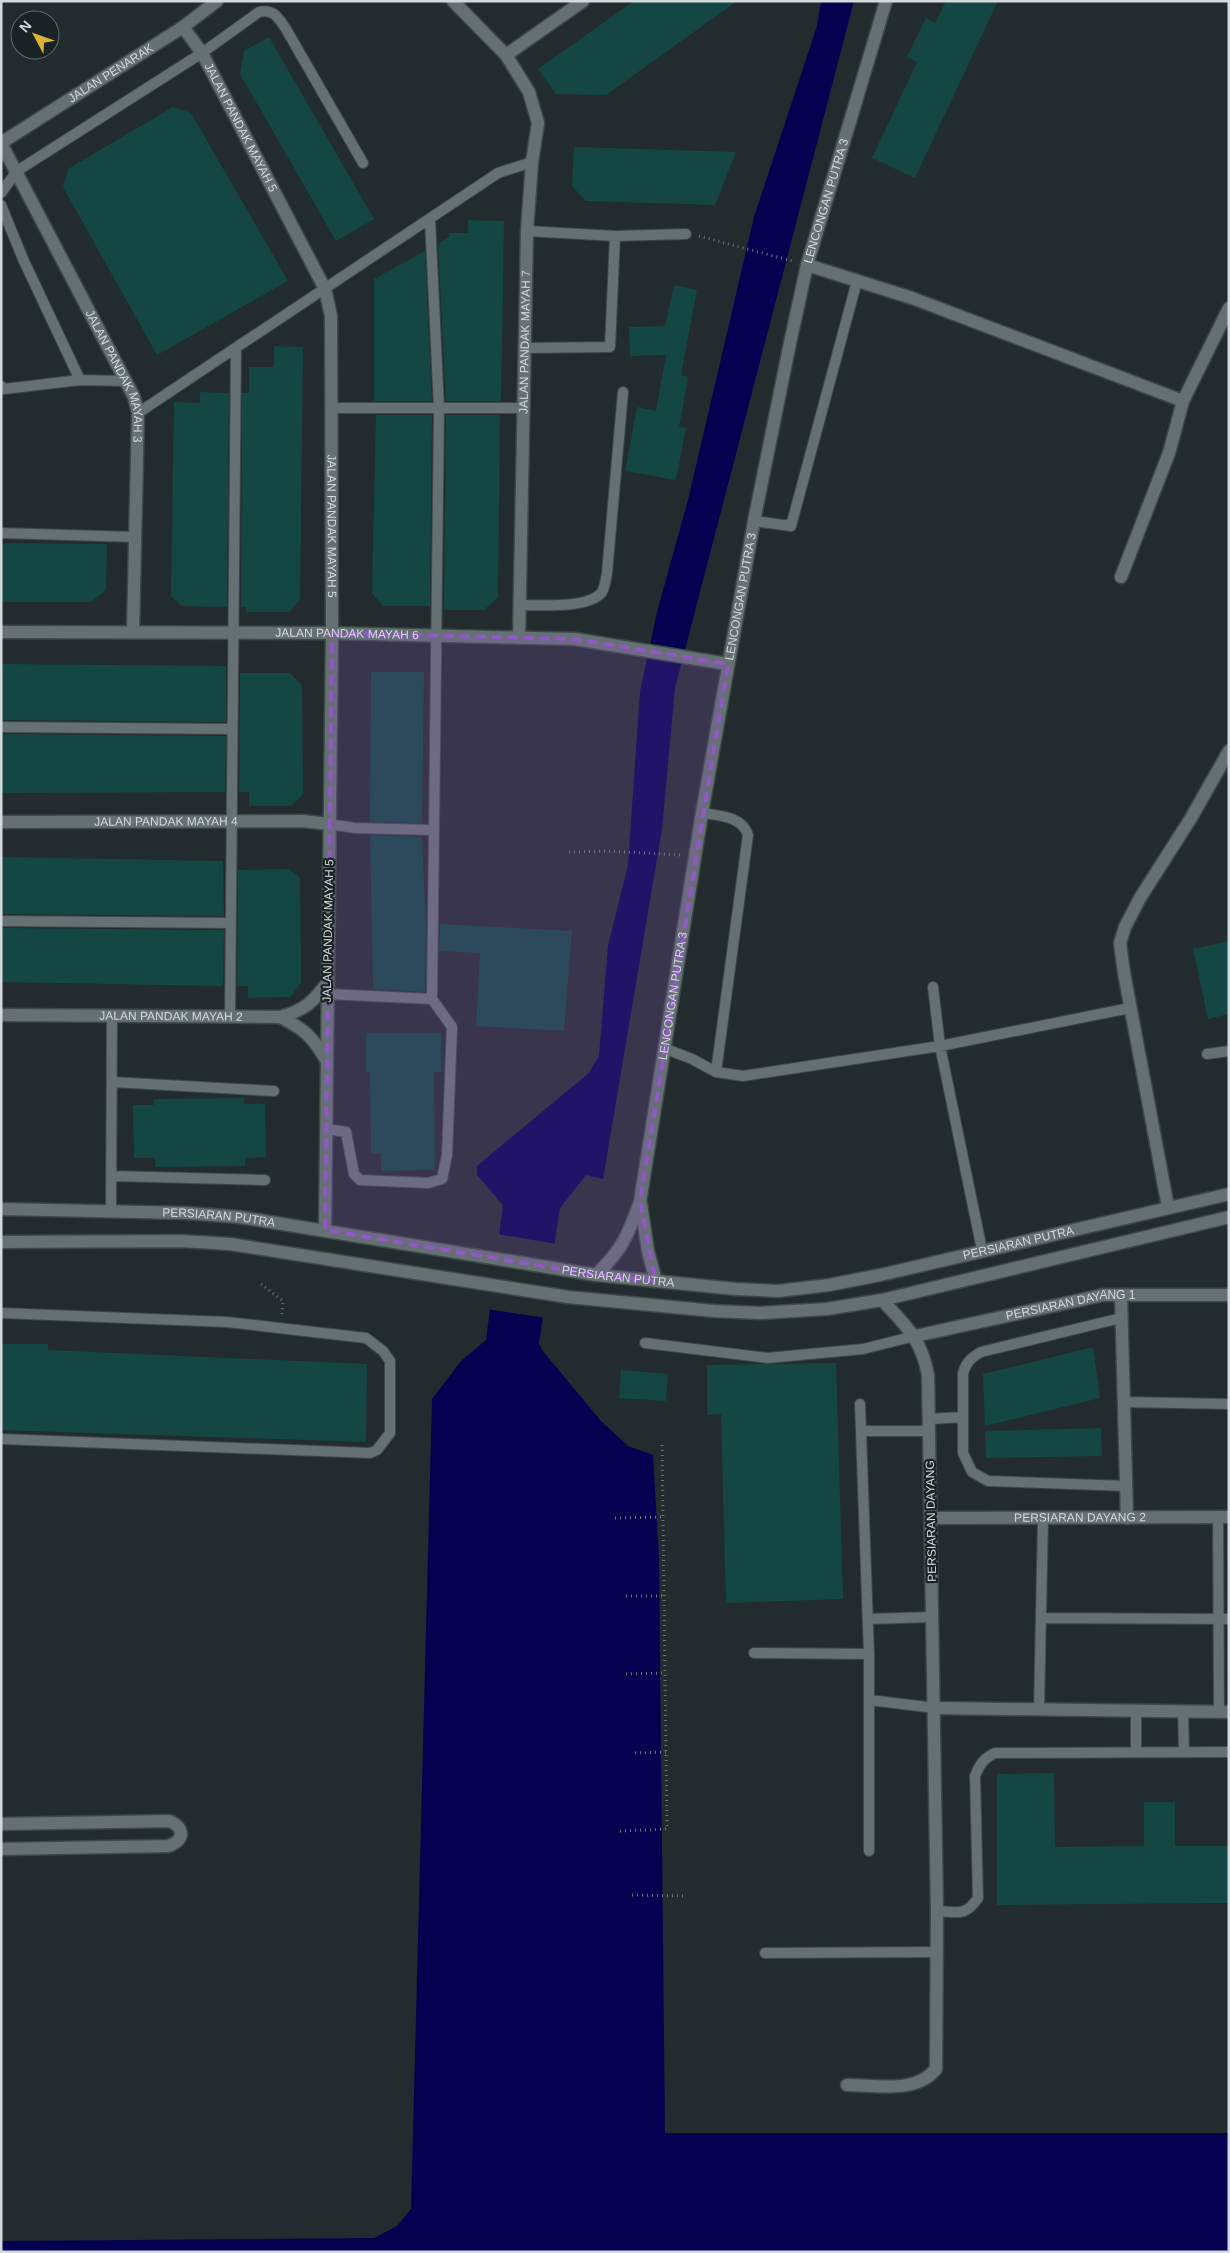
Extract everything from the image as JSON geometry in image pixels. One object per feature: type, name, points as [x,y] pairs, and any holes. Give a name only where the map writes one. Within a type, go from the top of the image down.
[{"type":"street","name":"JALAN PANDAK MAYAH 7","points":[[453,1],[506,55],[529,92],[538,123],[532,162],[527,231],[519,638]]},
{"type":"street","points":[[506,55],[583,1]]},
{"type":"street","name":"LENCONGAN PUTRA 3","points":[[640,1202],[666,1049],[702,813],[754,521],[807,265],[886,1]]},
{"type":"street","name":"JALAN PENARAK","points":[[1,143],[183,27],[211,3]]},
{"type":"street","name":"JALAN PANDAK MAYAH 5","points":[[183,27],[202,53],[325,289],[331,316],[332,633],[325,1230]]},
{"type":"street","name":"JALAN PANDAK MAYAH 3","points":[[1,143],[126,381],[138,413],[133,632]]},
{"type":"street","points":[[807,265],[912,298],[1183,401]]},
{"type":"street","points":[[1121,577],[1169,453],[1183,401],[1229,308]]},
{"type":"street","name":"JALAN PANDAK MAYAH 6","points":[[1,632],[332,633],[575,639],[728,664]]},
{"type":"street","points":[[1168,1207],[1130,1008],[1120,943],[1125,927],[1140,898],[1191,818],[1229,751]]},
{"type":"street","name":"JALAN PANDAK MAYAH 4","points":[[1,822],[302,820],[330,824]]},
{"type":"street","name":"JALAN PANDAK MAYAH 2","points":[[1,1015],[280,1018],[299,1012],[314,1002],[328,988]]},
{"type":"street","points":[[280,1018],[299,1026],[314,1040],[327,1063]]},
{"type":"street","name":"PERSIARAN PUTRA","points":[[1,1209],[186,1213],[240,1217],[596,1275],[778,1291],[828,1285],[1229,1194]]},
{"type":"street","points":[[596,1275],[615,1257],[626,1240],[640,1202]]},
{"type":"street","points":[[640,1202],[648,1251],[656,1281]]},
{"type":"street","name":"PERSIARAN PUTRA","points":[[1,1242],[181,1241],[230,1244],[568,1297],[714,1311],[760,1313],[828,1309],[882,1300],[1229,1217]]},
{"type":"street","points":[[1121,1294],[1127,1518]]},
{"type":"street","name":"PERSIARAN DAYANG 1","points":[[915,1336],[1103,1295],[1229,1295]]},
{"type":"street","points":[[882,1300],[915,1336]]},
{"type":"street","name":"PERSIARAN DAYANG","points":[[847,2085],[912,2085],[928,2078],[936,2069],[935,1708],[928,1375],[924,1357],[915,1336]]},
{"type":"street","name":"PERSIARAN DAYANG 2","points":[[931,1518],[1223,1517]]},
{"type":"street","points":[[935,1708],[1224,1712]]},
{"type":"street","points":[[1,1824],[169,1821],[177,1824],[182,1831],[182,1837],[176,1844],[168,1846],[1,1849]]},
{"type":"lane","points":[[1,193],[17,172],[202,53],[259,12],[267,10],[275,13],[286,29],[363,163]]},
{"type":"lane","points":[[138,413],[498,173],[532,162]]},
{"type":"lane","points":[[1,205],[23,259],[80,380]]},
{"type":"lane","points":[[326,1129],[346,1132],[354,1174],[360,1180],[428,1183],[442,1178],[447,1155],[452,1027],[432,998],[439,408],[430,218]]},
{"type":"lane","points":[[527,231],[615,236],[686,234]]},
{"type":"lane","points":[[526,348],[610,347],[615,236]]},
{"type":"lane","points":[[754,521],[791,526],[857,281]]},
{"type":"lane","points":[[230,1017],[236,348]]},
{"type":"lane","points":[[1,386],[4,389],[80,380],[126,381]]},
{"type":"lane","points":[[520,605],[573,604],[592,600],[602,591],[607,573],[624,392]]},
{"type":"lane","points":[[331,408],[524,408]]},
{"type":"lane","points":[[1,533],[135,537]]},
{"type":"lane","points":[[1,727],[232,729]]},
{"type":"lane","points":[[702,813],[734,819],[745,827],[748,835],[716,1072]]},
{"type":"lane","points":[[330,824],[355,828],[434,830]]},
{"type":"lane","points":[[1,921],[230,923]]},
{"type":"lane","points":[[933,987],[940,1046],[982,1250]]},
{"type":"lane","points":[[328,988],[432,998]]},
{"type":"lane","points":[[666,1049],[692,1059],[716,1072],[743,1076],[940,1046],[1130,1008]]},
{"type":"lane","points":[[111,1211],[112,1016]]},
{"type":"lane","points":[[1207,1054],[1229,1051]]},
{"type":"lane","points":[[112,1082],[274,1090]]},
{"type":"lane","points":[[112,1176],[265,1180]]},
{"type":"lane","points":[[1,1313],[227,1322],[281,1327],[366,1338],[383,1351],[390,1361],[390,1433],[377,1450],[370,1453],[1,1439]]},
{"type":"lane","points":[[1121,1318],[981,1352],[974,1356],[965,1367],[963,1373],[963,1453],[972,1472],[988,1481],[1126,1486]]},
{"type":"lane","points":[[644,1343],[768,1358],[863,1349],[915,1336]]},
{"type":"lane","points":[[1124,1402],[1229,1404]]},
{"type":"lane","points":[[860,1404],[869,1654],[869,1851]]},
{"type":"lane","points":[[862,1431],[929,1425],[963,1418]]},
{"type":"lane","points":[[1223,1517],[1224,1712]]},
{"type":"lane","points":[[1039,1710],[1042,1518]]},
{"type":"lane","points":[[868,1619],[932,1617]]},
{"type":"lane","points":[[1041,1618],[1224,1619]]},
{"type":"lane","points":[[754,1653],[869,1654]]},
{"type":"lane","points":[[869,1700],[935,1708]]},
{"type":"lane","points":[[1136,1711],[1136,1752]]},
{"type":"lane","points":[[1184,1712],[1184,1752]]},
{"type":"lane","points":[[937,1911],[963,1912],[971,1908],[978,1898],[975,1776],[980,1763],[987,1757],[995,1753],[1229,1752]]},
{"type":"lane","points":[[765,1953],[936,1952]]},
{"type":"path","points":[[711,238],[792,261]]},
{"type":"path","points":[[569,852],[605,850],[678,855]]},
{"type":"path","points":[[261,1284],[283,1301],[281,1327]]},
{"type":"path","points":[[620,1831],[667,1829],[668,1752],[662,1442]]},
{"type":"path","points":[[615,1518],[663,1518]]},
{"type":"path","points":[[626,1596],[664,1596]]},
{"type":"path","points":[[626,1674],[666,1673]]},
{"type":"path","points":[[635,1753],[668,1752]]},
{"type":"path","points":[[632,1895],[686,1896]]},
{"type":"highlighted area","points":[[332,633],[575,639],[728,664],[640,1202],[656,1281],[596,1275],[325,1230]]},
{"type":"shaded area","points":[[821,1],[854,1],[675,688],[662,829],[603,1179],[586,1175],[560,1208],[539,1343],[542,1350],[601,1421],[628,1446],[653,1455],[659,1558],[665,2133],[1229,2133],[1229,2252],[1,2252],[1,2241],[374,2238],[397,2226],[411,2209],[432,1399],[461,1361],[486,1340],[503,1205],[477,1175],[477,1166],[589,1073],[599,1056],[608,946],[628,865],[640,692],[657,612],[688,500],[754,217],[817,26]]},
{"type":"pier","points":[[497,1234],[557,1244],[546,1318],[487,1309]]},
{"type":"building","points":[[634,1],[737,1],[606,95],[556,94],[538,69]]},
{"type":"building","points":[[946,1],[998,1],[915,178],[872,158],[917,62],[907,57],[926,18],[935,23]]},
{"type":"building","points":[[269,37],[374,219],[336,241],[240,74],[244,51]]},
{"type":"building","points":[[173,107],[191,113],[288,281],[157,355],[63,187],[68,169]]},
{"type":"building","points":[[574,147],[736,152],[715,205],[586,201],[572,186]]},
{"type":"building","points":[[468,220],[504,221],[501,401],[446,401],[438,244],[449,237],[449,233],[468,233]]},
{"type":"building","points":[[425,251],[432,401],[374,401],[374,279]]},
{"type":"building","points":[[674,285],[697,290],[681,375],[688,377],[679,427],[686,428],[676,480],[625,471],[637,407],[656,411],[666,355],[630,356],[629,327],[665,326]]},
{"type":"building","points":[[274,346],[303,347],[300,600],[289,612],[246,612],[246,607],[241,607],[242,393],[249,393],[249,367],[274,367]]},
{"type":"building","points":[[200,392],[229,393],[227,607],[181,606],[171,596],[174,402],[200,403]]},
{"type":"building","points":[[376,415],[432,415],[430,606],[383,606],[372,593]]},
{"type":"building","points":[[446,415],[500,415],[498,597],[484,610],[444,610]]},
{"type":"building","points":[[1,543],[107,544],[106,590],[91,602],[1,602]]},
{"type":"building","points":[[1,664],[226,666],[226,722],[1,720]]},
{"type":"building","points":[[371,672],[424,672],[422,823],[370,822]]},
{"type":"building","points":[[240,673],[290,673],[302,685],[303,794],[291,806],[249,806],[249,792],[239,792]]},
{"type":"building","points":[[1,734],[226,736],[225,792],[1,793]]},
{"type":"building","points":[[370,835],[422,837],[426,924],[425,992],[373,989]]},
{"type":"building","points":[[1,857],[223,861],[224,916],[1,914]]},
{"type":"building","points":[[289,869],[300,878],[301,983],[290,997],[248,998],[248,986],[237,986],[238,870]]},
{"type":"building","points":[[440,924],[572,931],[564,1031],[476,1026],[480,953],[439,951]]},
{"type":"building","points":[[1,928],[224,930],[223,986],[1,982]]},
{"type":"building","points":[[1229,941],[1229,1014],[1208,1019],[1193,949]]},
{"type":"building","points":[[366,1033],[441,1033],[441,1072],[434,1072],[435,1170],[381,1171],[381,1154],[371,1154],[370,1072],[366,1072]]},
{"type":"building","points":[[244,1098],[244,1104],[265,1104],[266,1157],[245,1158],[245,1166],[155,1167],[155,1158],[134,1158],[133,1105],[154,1105],[154,1099]]},
{"type":"building","points":[[1,1344],[48,1344],[48,1350],[367,1364],[366,1442],[1,1430]]},
{"type":"building","points":[[1093,1347],[1100,1398],[985,1426],[983,1374]]},
{"type":"building","points":[[836,1363],[843,1599],[726,1603],[721,1414],[707,1415],[707,1365]]},
{"type":"building","points":[[621,1370],[668,1374],[666,1401],[619,1398]]},
{"type":"building","points":[[1101,1428],[1102,1456],[986,1458],[985,1431]]},
{"type":"building","points":[[1054,1773],[1055,1847],[1144,1846],[1144,1802],[1175,1802],[1175,1846],[1229,1846],[1229,1903],[997,1905],[997,1774]]}]
